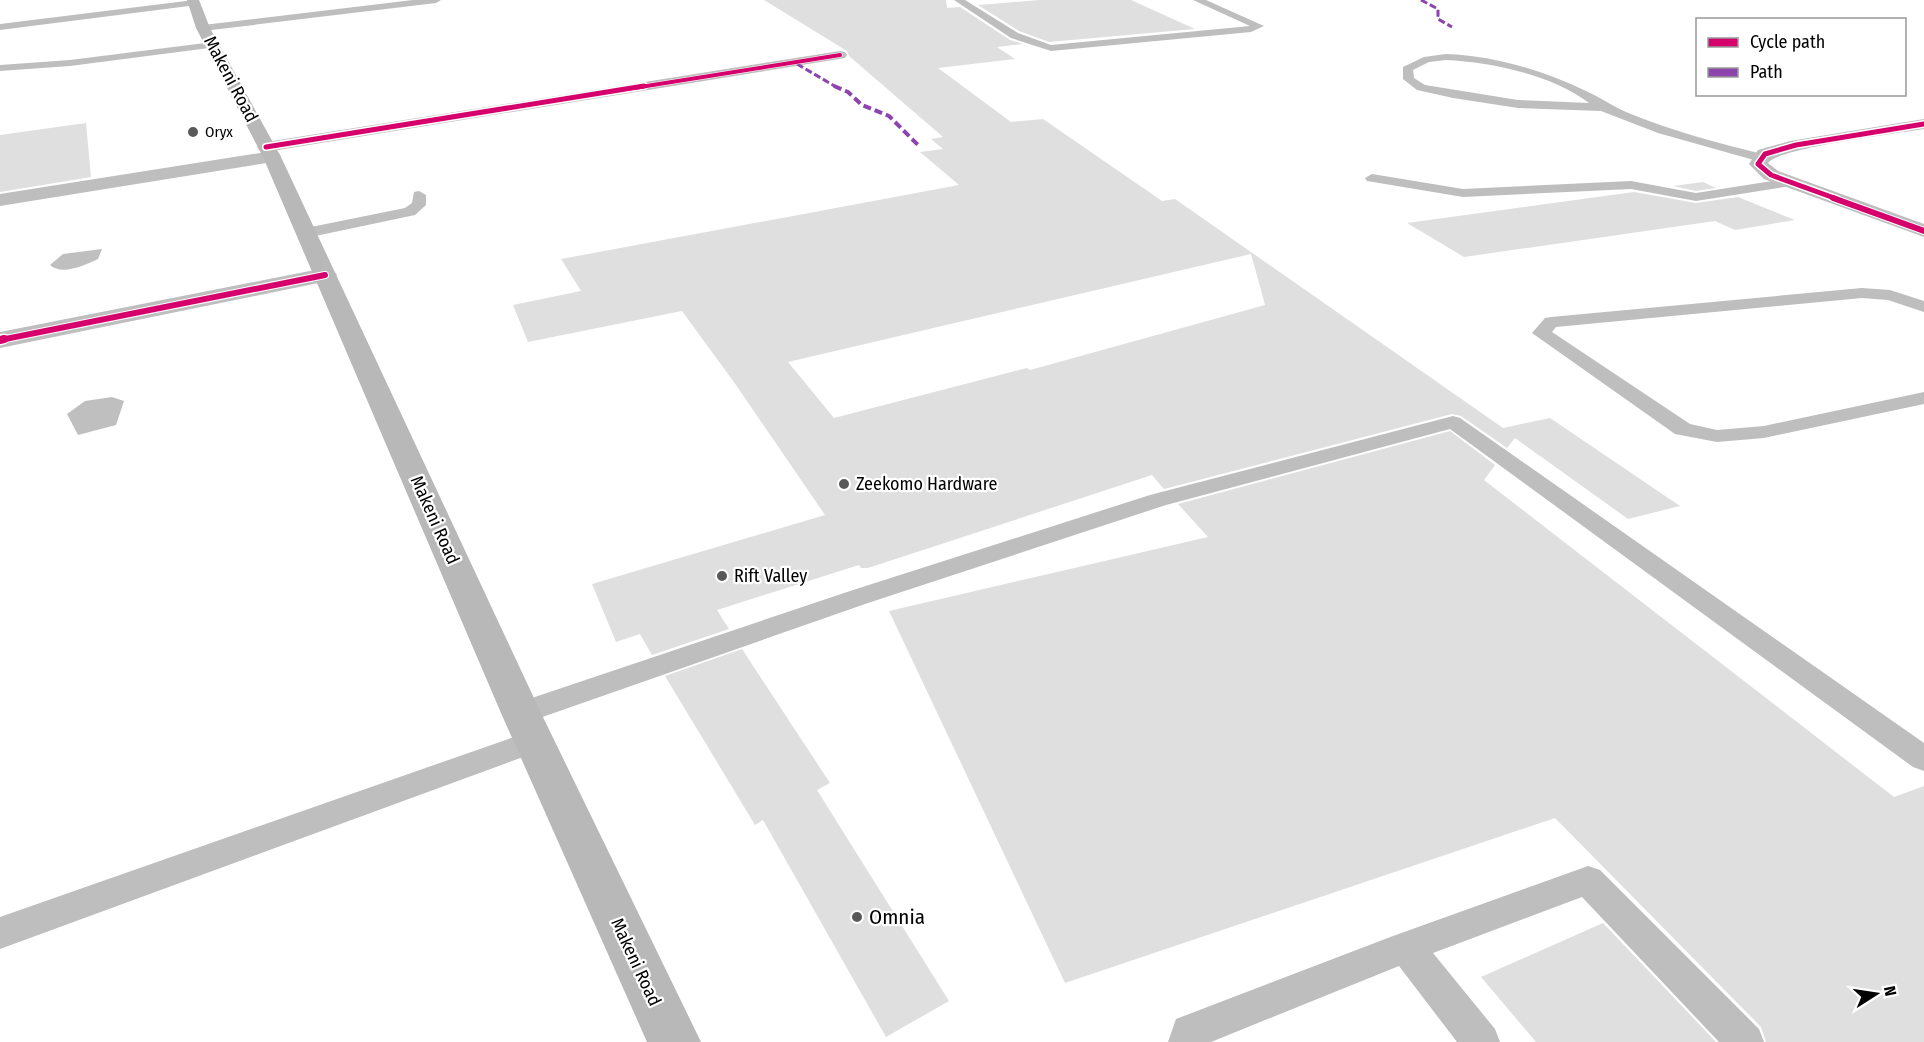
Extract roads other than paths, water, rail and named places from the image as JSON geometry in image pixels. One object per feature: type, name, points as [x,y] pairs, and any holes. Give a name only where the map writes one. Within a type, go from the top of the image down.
[{"type":"main road","name":"Makeni Road","points":[[201,19],[269,152],[326,275],[527,727],[674,1042]]},
{"type":"street","points":[[0,200],[840,55]]},
{"type":"street","points":[[1924,124],[1796,145],[1765,154],[1758,164],[1771,175],[1924,231]]},
{"type":"street","points":[[0,340],[326,275]]},
{"type":"lane","points":[[0,27],[61,18],[201,19],[436,0]]},
{"type":"lane","points":[[959,0],[992,22],[1036,46],[1051,48],[1251,29],[1259,26],[1198,0]]},
{"type":"lane","points":[[0,68],[70,63],[201,19]]},
{"type":"lane","points":[[1602,107],[1518,104],[1421,88],[1409,79],[1407,69],[1427,60],[1443,58],[1499,63],[1527,71],[1587,96],[1602,107],[1694,140],[1761,158]]},
{"type":"lane","points":[[1371,178],[1463,193],[1631,185],[1696,197],[1791,182]]},
{"type":"lane","points":[[306,233],[410,212],[419,205],[419,195]]},
{"type":"lane","points":[[1924,307],[1890,295],[1862,293],[1551,322],[1541,333],[1683,429],[1717,436],[1764,432],[1924,398]]},
{"type":"lane","points":[[0,933],[859,597],[1158,500],[1453,422],[1924,759]]},
{"type":"lane","points":[[1187,1042],[1190,1032],[1406,947],[1588,880],[1745,1042]]},
{"type":"lane","points":[[1406,947],[1481,1042]]},
{"type":"place","name":"Oryx","points":[[193,132]]},
{"type":"place","name":"Zeekomo Hardware","points":[[844,484]]},
{"type":"place","name":"Rift Valley","points":[[722,576]]},
{"type":"place","name":"Omnia","points":[[857,917]]}]
